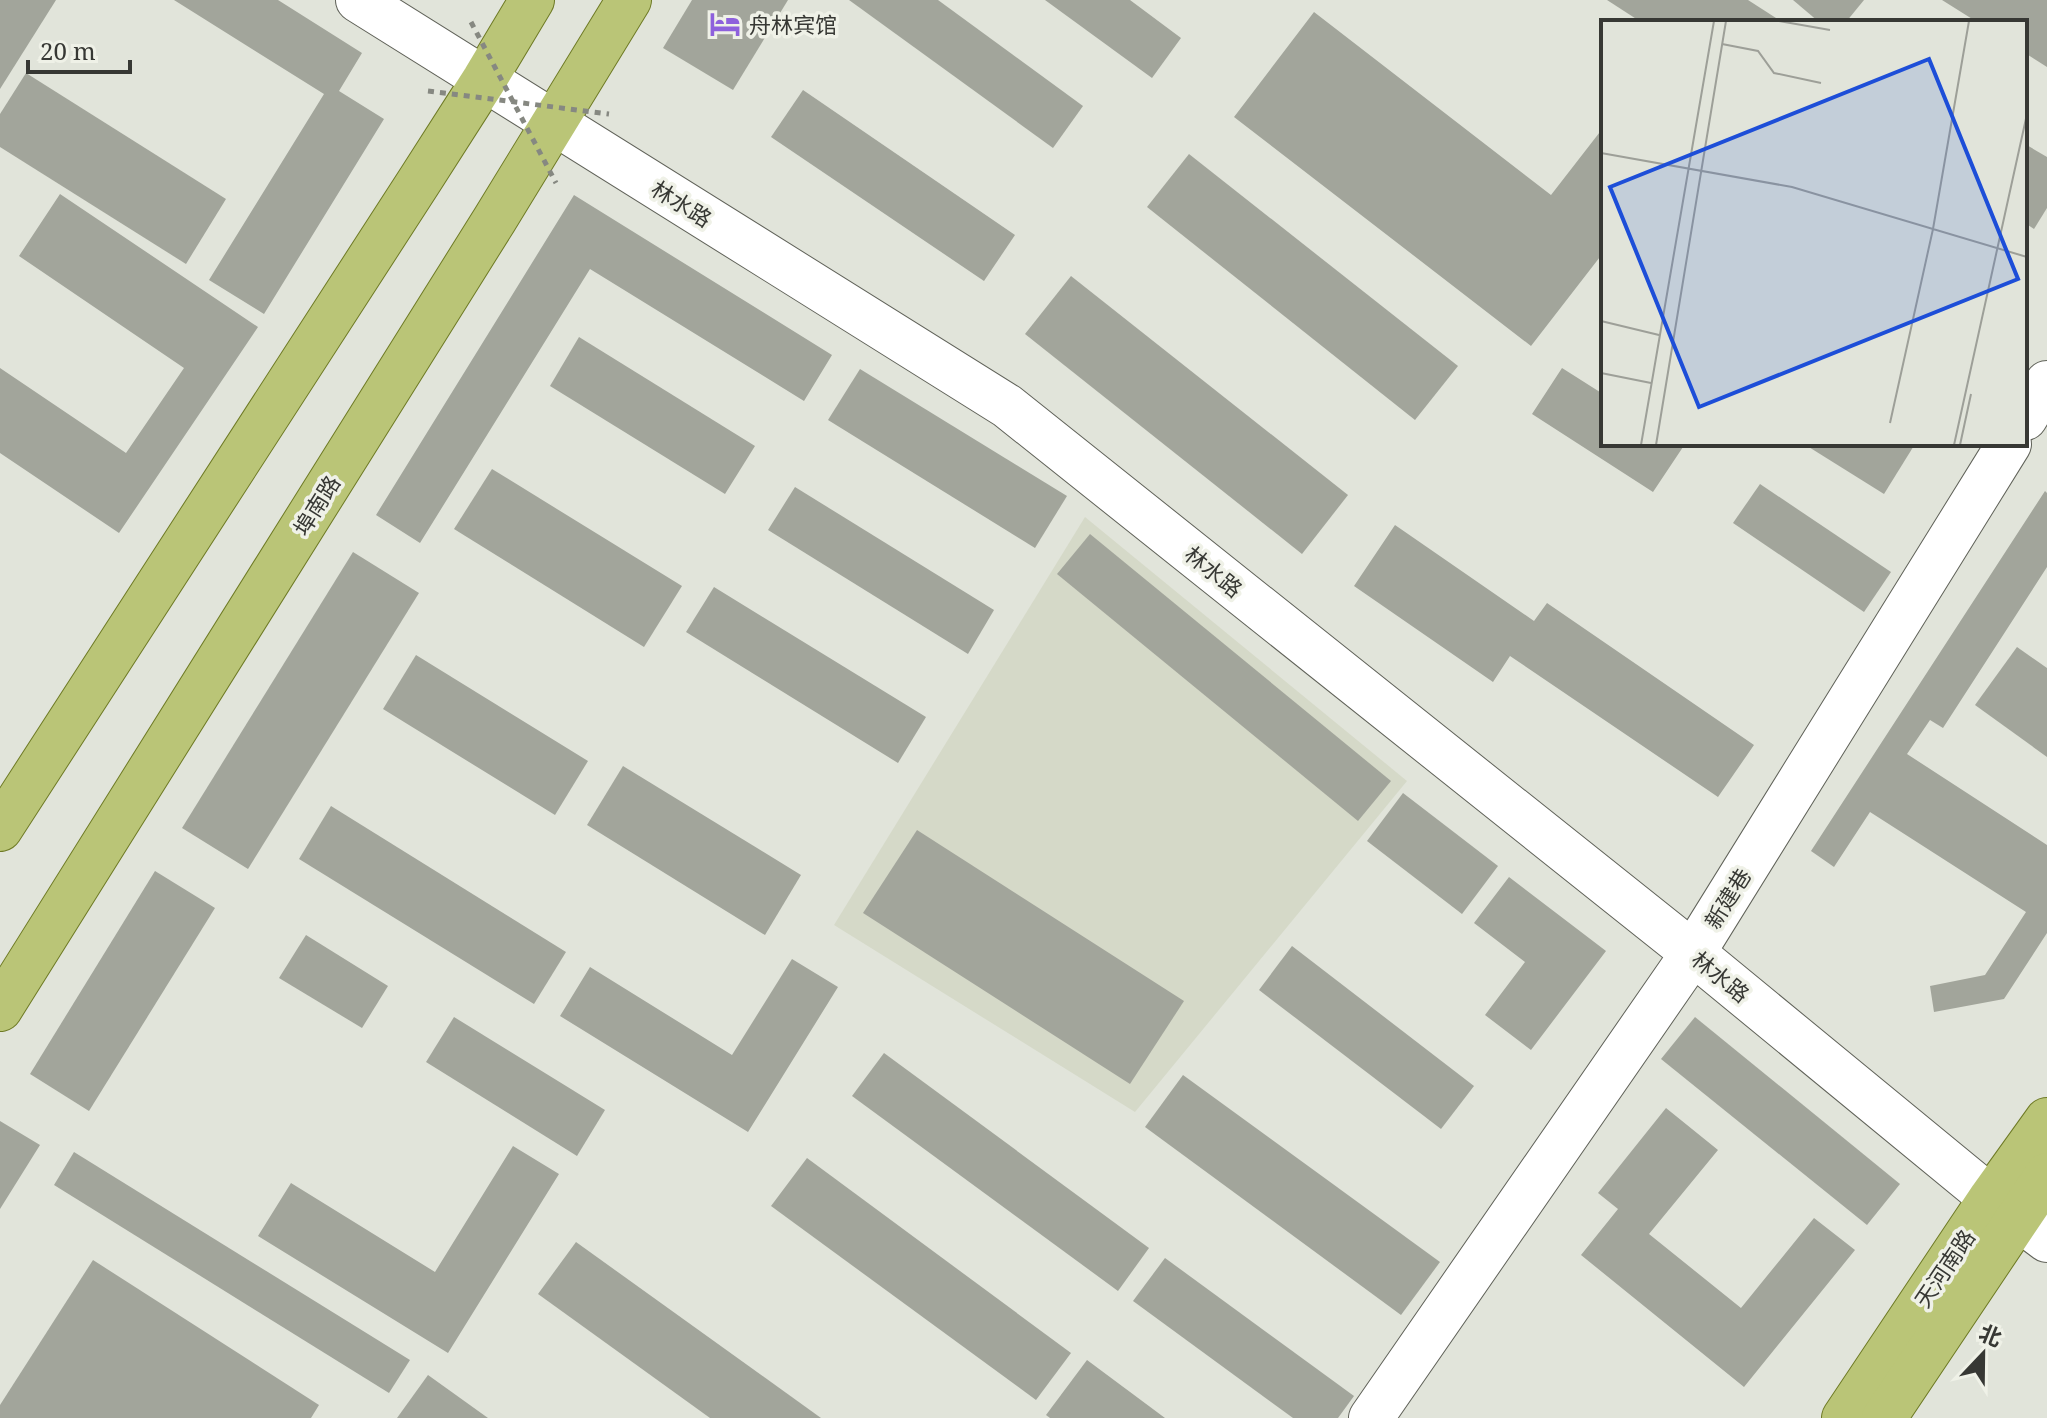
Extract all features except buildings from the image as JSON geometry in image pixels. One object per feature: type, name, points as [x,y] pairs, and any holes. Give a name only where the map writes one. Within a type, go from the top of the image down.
[{"type":"main road","points":[[0,829],[498,91],[532,0]]},
{"type":"main road","name":"埠南路","points":[[0,1009],[629,0]]},
{"type":"main road","name":"天河南路","points":[[1844,1418],[2019,1218],[2047,1120]]},
{"type":"main road","name":"天河南路","points":[[1884,1418],[2047,1175]]},
{"type":"street","name":"林水路","points":[[358,0],[498,91],[555,123],[1007,406],[1693,953],[2019,1218]]},
{"type":"street","points":[[2027,415],[2047,383]]},
{"type":"street","name":"新建巷","points":[[1371,1418],[1693,953],[2008,446]]},
{"type":"path","points":[[471,22],[498,91],[556,183]]},
{"type":"path","points":[[428,91],[498,91],[609,114]]},
{"type":"shaded area","points":[[1085,517],[1407,781],[1135,1112],[834,925]]},
{"type":"place","name":"舟林宾馆","points":[[725,24]]}]
